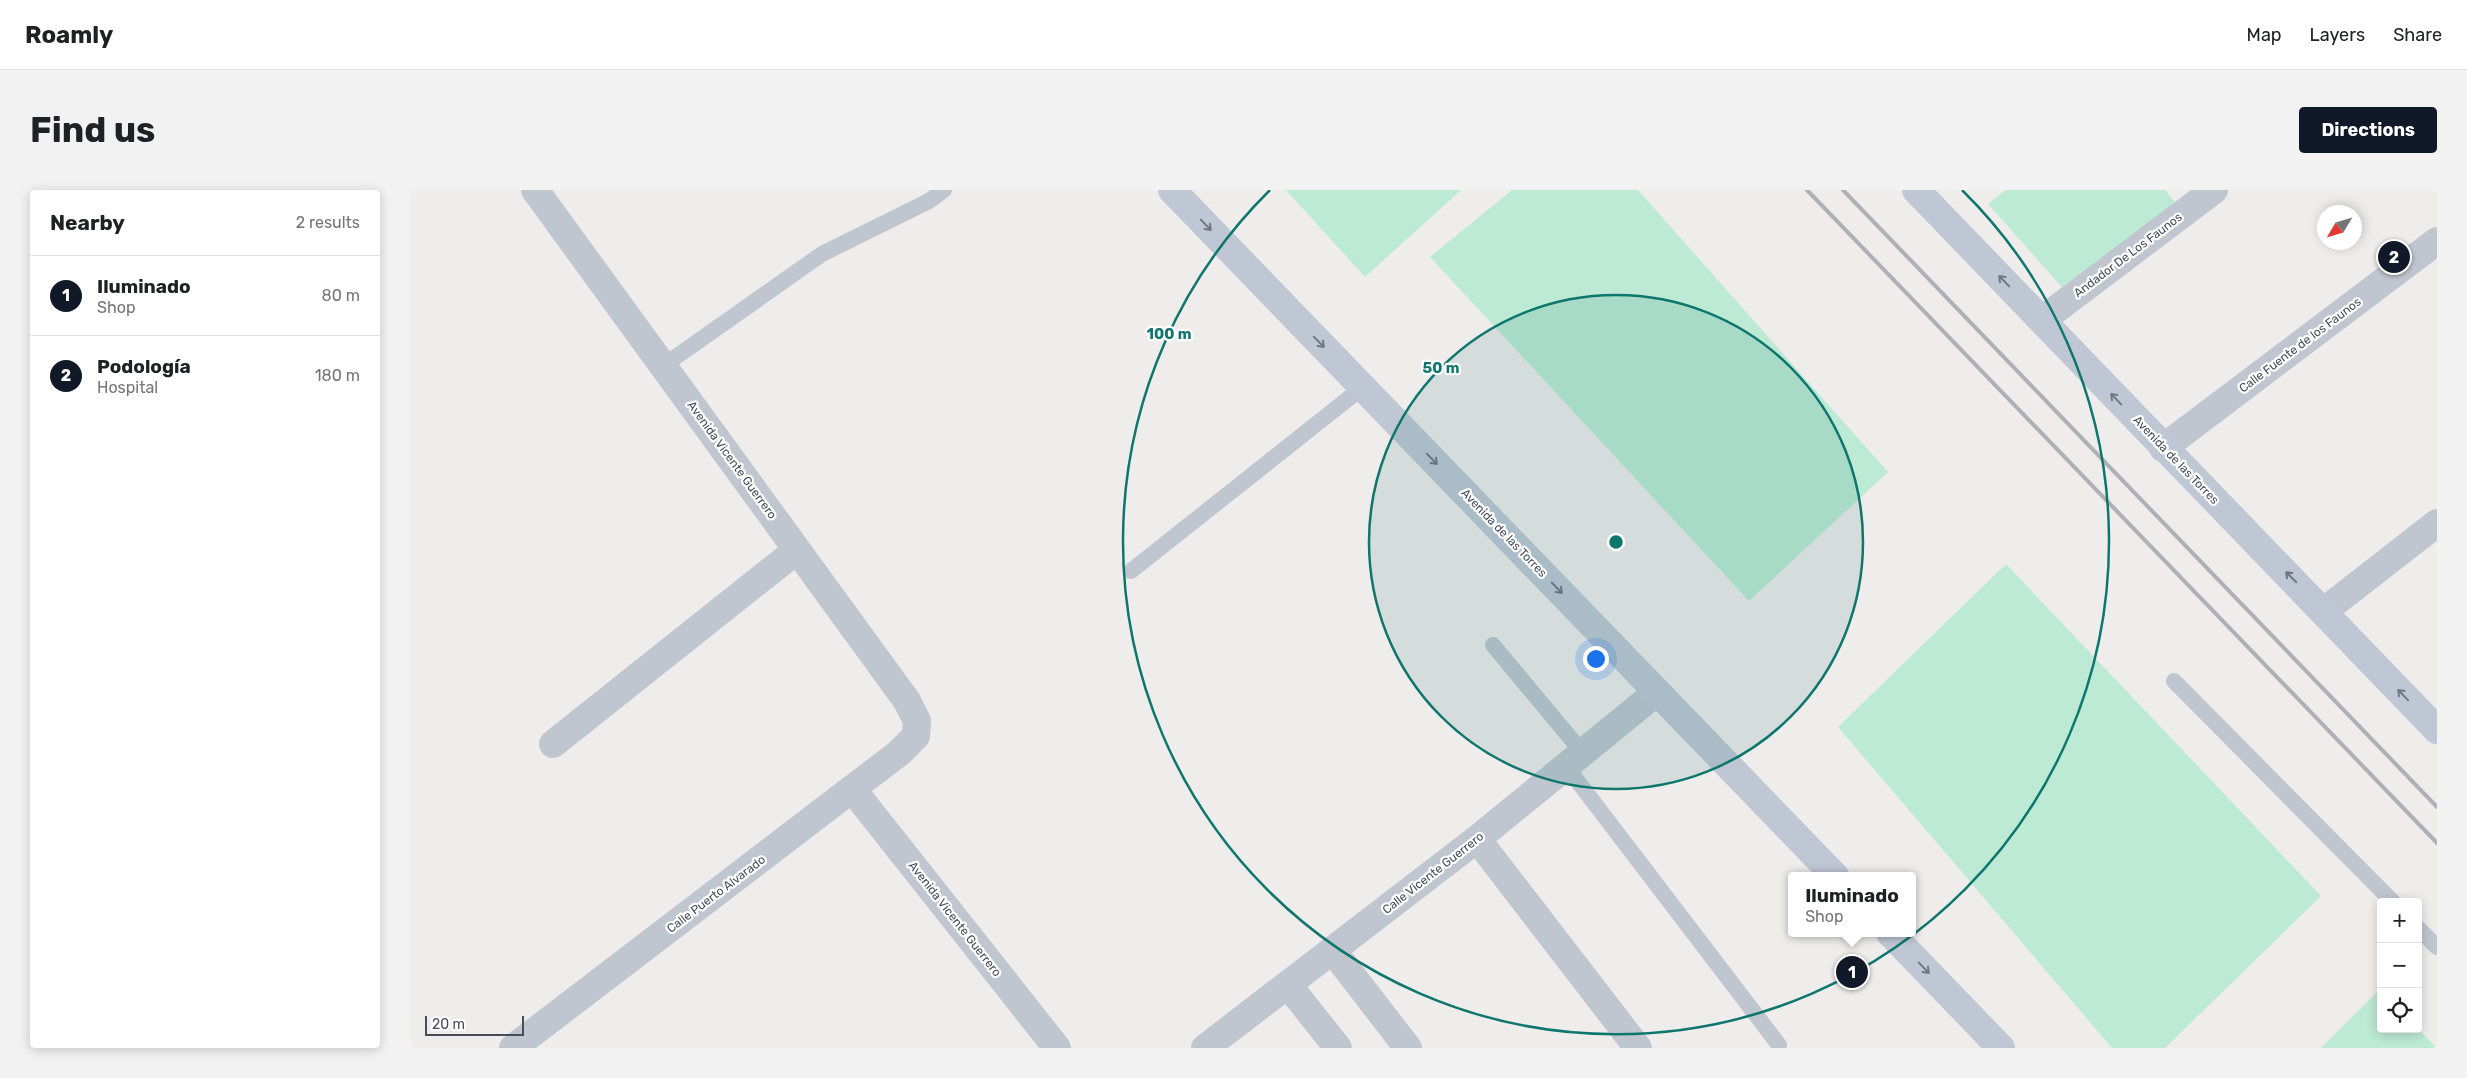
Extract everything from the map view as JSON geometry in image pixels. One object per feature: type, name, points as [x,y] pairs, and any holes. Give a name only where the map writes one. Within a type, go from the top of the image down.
[{"type":"main road","name":"Avenida de las Torres","points":[[1172,190],[1831,872]]},
{"type":"main road","name":"Avenida de las Torres","points":[[1916,190],[2437,730]]},
{"type":"main road","points":[[1894,937],[2001,1048]]},
{"type":"street","name":"Avenida Vicente Guerrero","points":[[535,190],[907,701],[917,721],[916,736]]},
{"type":"street","name":"Andador De Los Faunos","points":[[2042,320],[2214,190]]},
{"type":"street","name":"Calle Fuente de los Faunos","points":[[2164,448],[2437,241]]},
{"type":"street","points":[[2324,611],[2437,523]]},
{"type":"street","points":[[553,744],[797,550]]},
{"type":"street","name":"Calle Vicente Guerrero","points":[[1205,1048],[1477,839],[1657,692]]},
{"type":"street","name":"Calle Puerto Alvarado","points":[[513,1048],[853,790],[900,753],[916,736]]},
{"type":"street","name":"Avenida Vicente Guerrero","points":[[853,790],[1057,1048]]},
{"type":"street","points":[[1477,839],[1638,1048]]},
{"type":"street","points":[[1333,951],[1408,1048]]},
{"type":"street","points":[[1288,985],[1338,1048]]},
{"type":"lane","points":[[663,366],[822,254],[929,201],[944,190]]},
{"type":"lane","points":[[1132,571],[1363,387]]},
{"type":"lane","points":[[1493,645],[1779,1045]]},
{"type":"lane","points":[[2174,681],[2389,898]]},
{"type":"lane","points":[[2422,932],[2437,947]]},
{"type":"green space","points":[[1286,190],[1461,190],[1365,277]]},
{"type":"green space","points":[[1512,190],[1638,190],[1888,472],[1749,601],[1430,257]]},
{"type":"green space","points":[[2006,190],[2165,190],[2175,203],[2062,287],[1988,204]]},
{"type":"green space","points":[[2006,564],[2321,896],[2165,1048],[2112,1048],[1838,727]]},
{"type":"green space","points":[[2377,992],[2377,1033],[2422,1033],[2437,1048],[2321,1048]]},
{"type":"railway","points":[[1807,190],[2437,843]]},
{"type":"railway","points":[[1843,190],[2437,807]]},
{"type":"place","name":"Podología","points":[[2394,257]]},
{"type":"place","name":"Iluminado","points":[[1852,972]]}]
